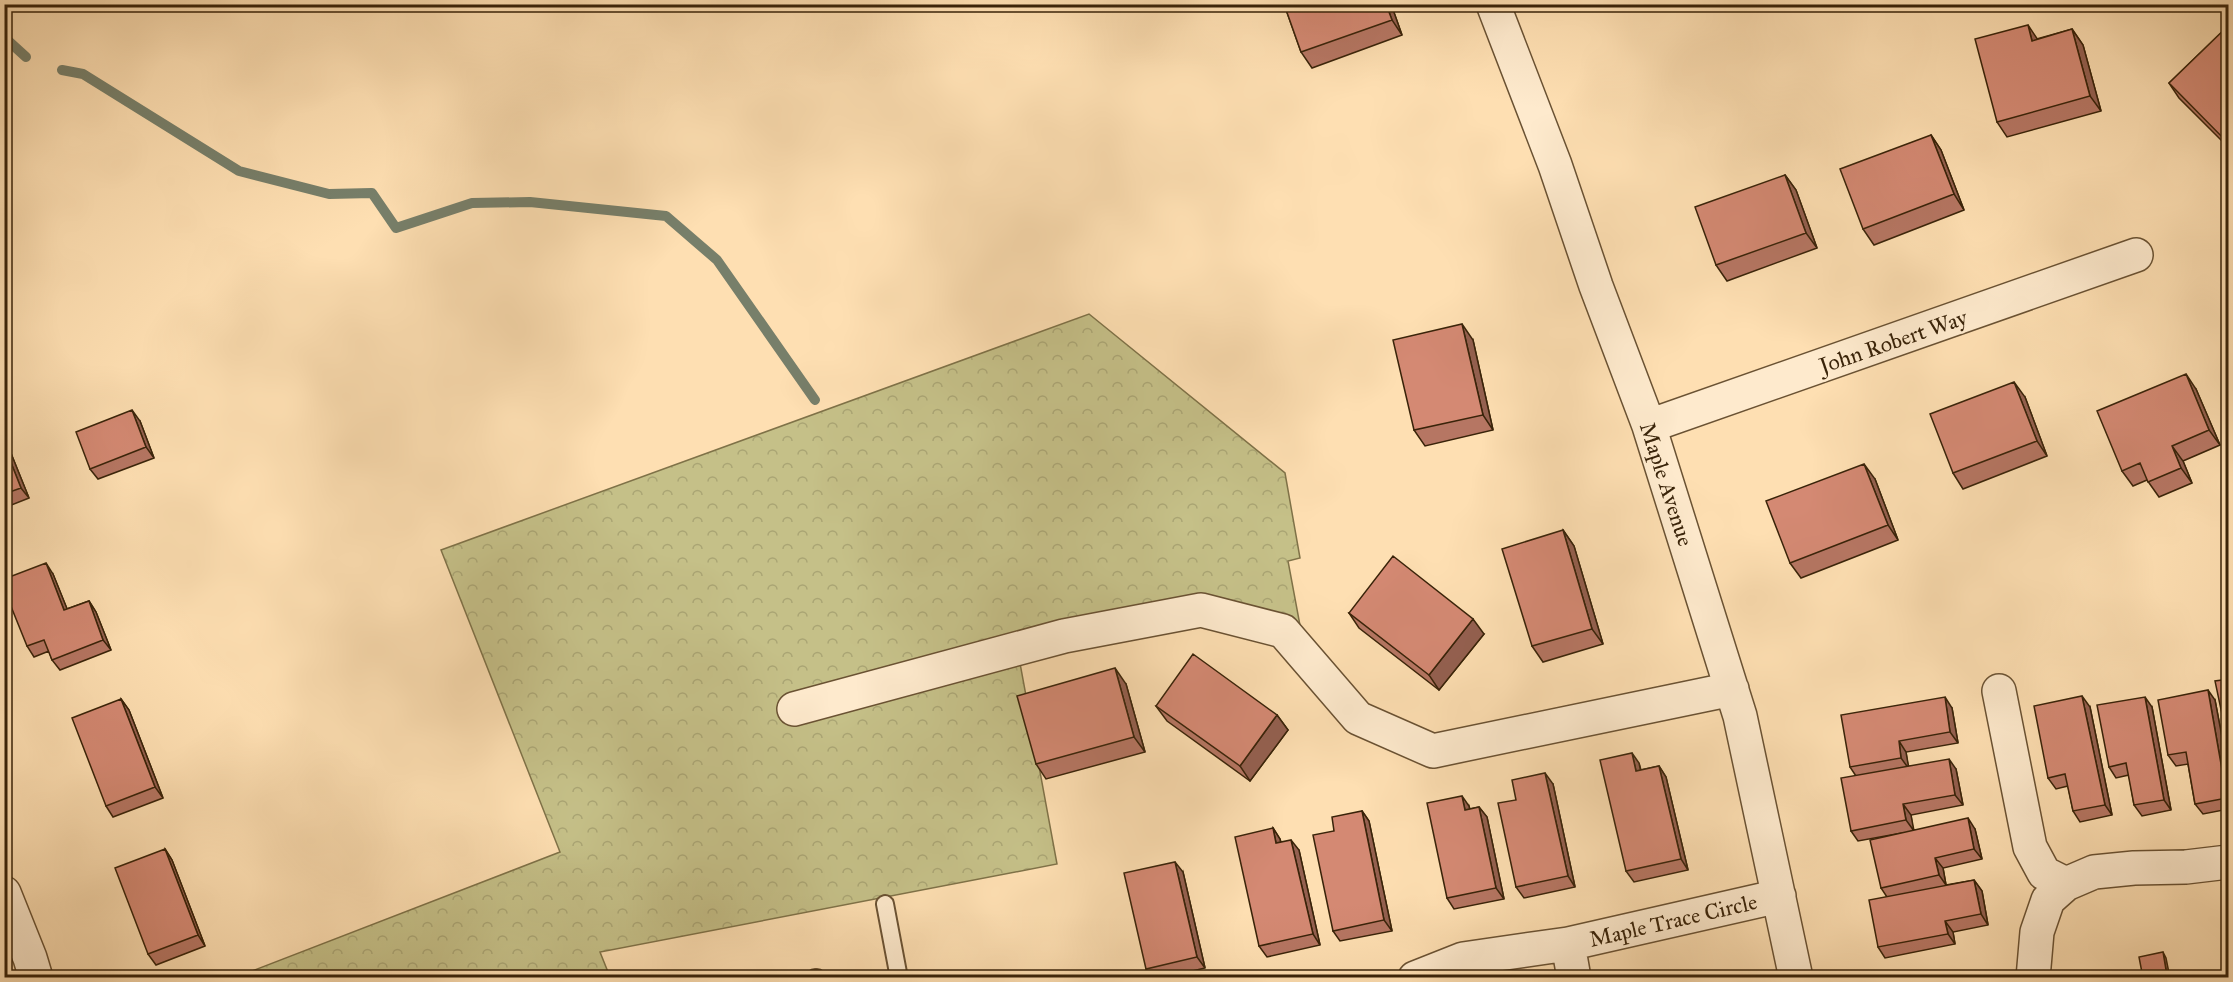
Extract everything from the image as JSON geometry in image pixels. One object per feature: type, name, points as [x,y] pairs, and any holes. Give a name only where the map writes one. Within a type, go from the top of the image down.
[{"type":"street","name":"Maple Avenue","points":[[1493,4],[1555,165],[1596,286],[1649,426],[1732,689],[1740,716],[1796,978]]},
{"type":"street","name":"John Robert Way","points":[[1649,426],[2136,255]]},
{"type":"street","points":[[794,709],[1064,636],[1201,610],[1283,631],[1358,718],[1432,751],[1732,689]]},
{"type":"street","points":[[2000,691],[2030,847],[2044,873],[2066,884]]},
{"type":"street","points":[[2029,977],[2037,932],[2048,900],[2066,884],[2094,872],[2134,868],[2186,867],[2229,862]]},
{"type":"street","points":[[4,893],[36,978]]},
{"type":"street","name":"Maple Trace Circle","points":[[1415,978],[1463,959],[1568,944],[1779,896]]},
{"type":"street","name":"Maple Trace Circle","points":[[1568,944],[1574,978]]},
{"type":"lane","points":[[885,904],[899,978]]},
{"type":"green space","points":[[1089,314],[1285,473],[1300,558],[1288,561],[1305,652],[1247,620],[1017,647],[1057,864],[600,952],[610,977],[234,978],[560,852],[441,550]]},
{"type":"building","points":[[1284,4],[1386,4],[1392,20],[1301,52]]},
{"type":"building","points":[[2028,25],[2032,41],[2072,29],[2090,96],[1997,122],[1975,39]]},
{"type":"building","points":[[2229,25],[2229,144],[2169,83]]},
{"type":"building","points":[[1931,135],[1954,194],[1863,229],[1840,169]]},
{"type":"building","points":[[1785,175],[1806,233],[1716,265],[1695,207]]},
{"type":"building","points":[[1462,324],[1483,415],[1414,430],[1393,340]]},
{"type":"building","points":[[2186,374],[2209,430],[2172,446],[2181,468],[2148,482],[2140,463],[2122,471],[2097,411]]},
{"type":"building","points":[[2014,382],[2037,441],[1953,473],[1930,414]]},
{"type":"building","points":[[132,410],[146,447],[90,469],[76,432]]},
{"type":"building","points":[[4,445],[21,488],[4,494]]},
{"type":"building","points":[[1864,464],[1888,525],[1790,563],[1766,501]]},
{"type":"building","points":[[1563,530],[1592,629],[1532,646],[1502,549]]},
{"type":"building","points":[[1393,556],[1473,619],[1429,675],[1349,613]]},
{"type":"building","points":[[46,563],[64,610],[89,601],[103,640],[52,660],[44,640],[27,646],[4,589],[4,579]]},
{"type":"building","points":[[1193,654],[1277,715],[1240,766],[1156,706]]},
{"type":"building","points":[[1115,668],[1134,737],[1036,764],[1017,696]]},
{"type":"building","points":[[2229,679],[2229,743],[2228,743],[2215,681]]},
{"type":"building","points":[[2208,690],[2227,798],[2195,804],[2186,752],[2168,755],[2158,700]]},
{"type":"building","points":[[2082,696],[2105,805],[2073,811],[2065,774],[2048,778],[2034,706]]},
{"type":"building","points":[[1945,697],[1950,732],[1899,741],[1901,758],[1850,767],[1841,715]]},
{"type":"building","points":[[2145,697],[2164,800],[2134,805],[2126,763],[2109,767],[2097,705]]},
{"type":"building","points":[[121,699],[155,787],[106,806],[72,718]]},
{"type":"building","points":[[1632,753],[1636,771],[1659,766],[1681,859],[1626,871],[1600,760]]},
{"type":"building","points":[[1949,759],[1955,795],[1903,804],[1906,820],[1851,831],[1841,778]]},
{"type":"building","points":[[1545,773],[1568,876],[1516,887],[1498,803],[1516,800],[1512,780]]},
{"type":"building","points":[[1462,796],[1465,810],[1479,807],[1496,888],[1447,898],[1427,803]]},
{"type":"building","points":[[1362,811],[1384,920],[1333,931],[1313,835],[1334,831],[1332,817]]},
{"type":"building","points":[[1968,818],[1974,849],[1935,858],[1939,875],[1881,888],[1870,840]]},
{"type":"building","points":[[1273,828],[1276,843],[1291,840],[1313,934],[1259,946],[1235,837]]},
{"type":"building","points":[[165,849],[198,935],[148,954],[115,868]]},
{"type":"building","points":[[1175,862],[1197,957],[1146,969],[1124,873]]},
{"type":"building","points":[[1974,880],[1981,914],[1945,921],[1948,934],[1878,947],[1869,900]]},
{"type":"building","points":[[2163,952],[2167,976],[2143,978],[2139,957]]},
{"type":"waterway","points":[[4,37],[26,57]]},
{"type":"waterway","points":[[62,70],[83,74],[239,171],[329,194],[372,193],[396,228],[472,203],[530,202],[666,216],[717,260],[815,400]]}]
